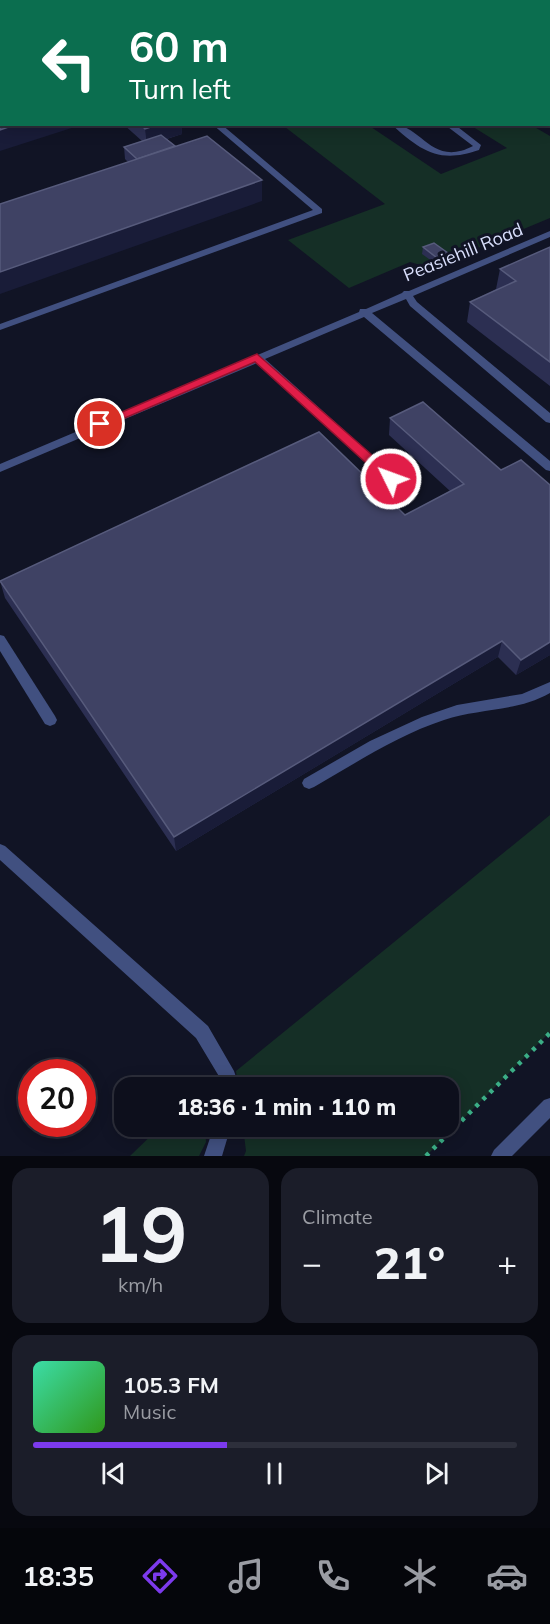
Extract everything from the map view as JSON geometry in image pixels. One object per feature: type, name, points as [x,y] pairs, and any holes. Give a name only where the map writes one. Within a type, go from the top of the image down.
[{"type":"lane","points":[[0,327],[319,211],[218,126]]},
{"type":"lane","points":[[397,126],[444,156],[458,156],[476,148],[477,145],[472,140],[451,126]]},
{"type":"lane","name":"Peasiehill Road","points":[[0,468],[388,300],[550,234]]},
{"type":"lane","points":[[407,293],[413,304],[550,419]]},
{"type":"lane","points":[[363,311],[550,467]]},
{"type":"lane","points":[[257,357],[391,479]]},
{"type":"lane","points":[[0,640],[50,720]]},
{"type":"lane","points":[[309,783],[386,739],[446,714],[498,707],[539,694],[550,687]]},
{"type":"lane","points":[[0,851],[202,1032],[228,1077]]},
{"type":"lane","points":[[501,1156],[550,1106]]},
{"type":"lane","points":[[213,1156],[219,1137]]},
{"type":"path","points":[[426,1156],[550,1033]]},
{"type":"green space","points":[[369,126],[441,174],[507,148],[472,126],[533,126],[550,136],[550,218],[471,251],[465,260],[438,270],[410,262],[349,288],[288,240],[385,204],[285,127]]},
{"type":"green space","points":[[550,815],[550,1032],[459,1123],[459,1077],[237,1077],[236,1071]]},
{"type":"green space","points":[[150,1137],[206,1137],[206,1142],[199,1156],[130,1156]]},
{"type":"green space","points":[[244,1137],[445,1137],[426,1156],[244,1156],[246,1151]]},
{"type":"building","points":[[0,126],[11,126],[0,130]]},
{"type":"building","points":[[161,135],[175,146],[137,159],[124,147]]},
{"type":"building","points":[[207,136],[262,180],[0,272],[0,204]]},
{"type":"building","points":[[434,243],[448,253],[437,258],[423,247]]},
{"type":"building","points":[[550,247],[550,362],[470,302],[516,281],[500,269]]},
{"type":"building","points":[[423,402],[501,470],[521,460],[550,485],[550,642],[521,660],[502,641],[174,837],[0,581],[319,432],[405,515],[464,484],[390,418]]},
{"type":"route","points":[[100,424],[257,357],[391,479]]}]
